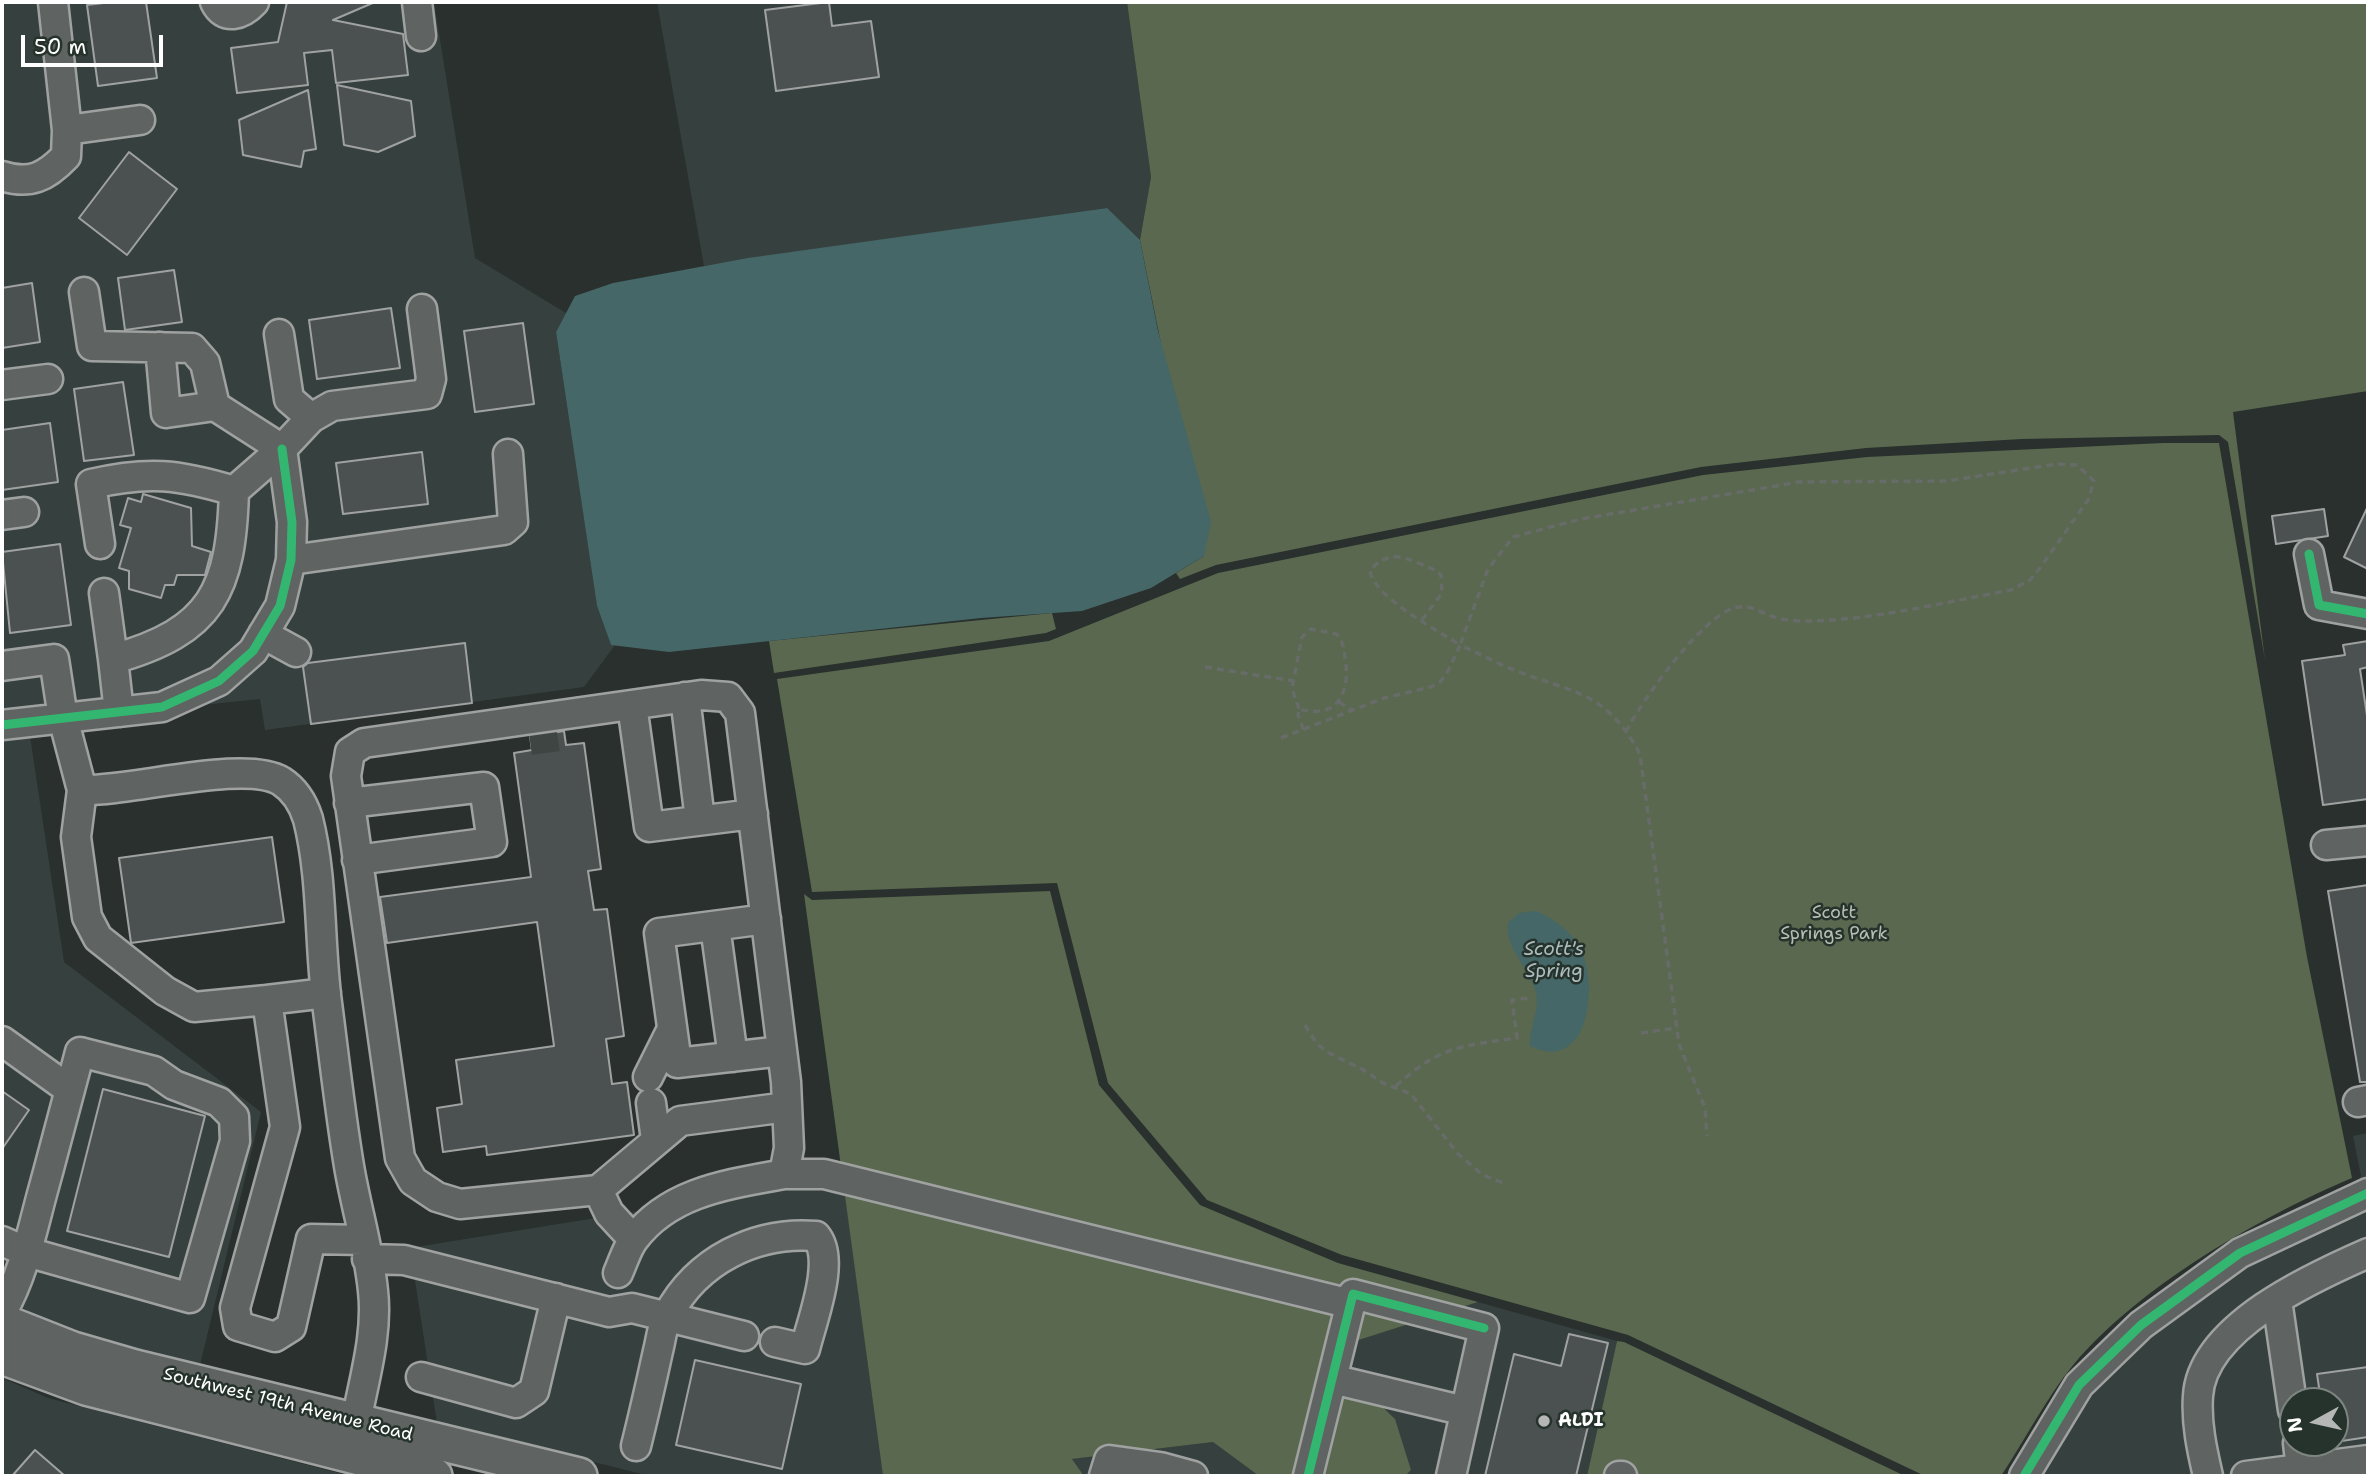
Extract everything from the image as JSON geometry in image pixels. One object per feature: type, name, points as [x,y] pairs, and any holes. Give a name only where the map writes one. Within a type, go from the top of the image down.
[{"type":"main road","name":"Southwest 19th Avenue Road","points":[[2,1322],[73,1350],[135,1368],[579,1476]]},
{"type":"main road","name":"Southwest 19th Avenue Road","points":[[2,1356],[86,1387],[434,1476]]},
{"type":"street","points":[[2,176],[19,182],[49,173],[66,156],[67,130],[53,2]]},
{"type":"street","points":[[215,2],[223,13],[231,15],[240,13],[254,2]]},
{"type":"street","points":[[417,2],[422,36]]},
{"type":"street","points":[[67,130],[140,120]]},
{"type":"street","points":[[84,292],[92,345],[192,348],[205,363],[215,407]]},
{"type":"street","points":[[113,659],[179,635],[207,607],[225,573],[233,527],[234,491],[282,449],[312,418],[332,406],[427,394],[431,379],[422,309]]},
{"type":"street","points":[[279,334],[289,399],[312,418]]},
{"type":"street","points":[[160,347],[166,413],[215,407],[282,449]]},
{"type":"street","points":[[2,385],[48,379]]},
{"type":"street","points":[[2,724],[162,707],[219,681],[253,651],[280,606],[291,560],[292,522],[282,449]]},
{"type":"street","points":[[291,560],[504,530],[513,522],[508,454]]},
{"type":"street","points":[[100,544],[91,484],[118,478],[175,475],[234,491]]},
{"type":"street","points":[[2309,554],[2319,605],[2368,614]]},
{"type":"street","points":[[104,593],[119,712]]},
{"type":"street","points":[[263,634],[296,652]]},
{"type":"street","points":[[2,666],[54,659],[63,718],[82,790],[76,837],[87,917],[98,938],[165,991],[194,1007],[326,993]]},
{"type":"street","points":[[685,697],[701,820]]},
{"type":"street","points":[[784,1174],[789,1148],[787,1107],[782,1051],[740,713],[728,697],[685,697],[364,743],[350,752],[345,776],[400,1158],[413,1181],[437,1197],[460,1204],[598,1189],[680,1121],[787,1107]]},
{"type":"street","points":[[632,705],[649,827],[753,814]]},
{"type":"street","points":[[565,736],[599,709]]},
{"type":"street","points":[[482,726],[530,741]]},
{"type":"street","points":[[82,790],[104,791],[236,775],[263,775],[279,779],[296,792],[307,817],[313,850],[326,993],[349,1166],[373,1292],[374,1325],[356,1422]]},
{"type":"street","points":[[349,803],[484,787],[492,842],[357,860]]},
{"type":"street","points":[[2326,845],[2368,841]]},
{"type":"street","points":[[766,919],[659,933],[677,1063],[782,1051]]},
{"type":"street","points":[[715,926],[733,1056]]},
{"type":"street","points":[[267,1000],[285,1127],[235,1308],[238,1326],[275,1337],[291,1327],[311,1239],[366,1249],[609,1312],[632,1308],[744,1336]]},
{"type":"street","points":[[656,1140],[650,1090],[672,1029]]},
{"type":"street","points":[[2,1041],[70,1090]]},
{"type":"street","points":[[2,1312],[19,1282],[14,1246],[70,1090],[80,1052],[154,1071],[174,1085],[219,1102],[234,1117],[235,1141],[190,1298],[14,1246]]},
{"type":"street","points":[[618,1273],[633,1239],[673,1203],[721,1185],[784,1174],[824,1174],[1351,1304]]},
{"type":"street","points":[[598,1189],[609,1213],[633,1239]]},
{"type":"street","points":[[2024,1476],[2079,1385],[2141,1325],[2240,1253],[2368,1193]]},
{"type":"street","points":[[636,1446],[666,1317],[682,1293],[709,1264],[746,1245],[775,1237],[816,1236],[822,1244],[826,1259],[805,1349],[775,1342]]},
{"type":"street","points":[[2208,1476],[2200,1442],[2198,1394],[2210,1359],[2231,1333],[2277,1300],[2368,1253]]},
{"type":"street","points":[[1308,1476],[1353,1294],[1483,1328],[1451,1476]]},
{"type":"street","points":[[421,1377],[516,1403],[534,1391],[556,1298]]},
{"type":"street","points":[[2277,1300],[2290,1387]]},
{"type":"street","points":[[1332,1379],[1465,1411]]},
{"type":"street","points":[[2246,1476],[2306,1464],[2368,1460]]},
{"type":"street","points":[[1107,1468],[1160,1467],[1193,1476]]},
{"type":"path","points":[[1281,738],[1352,710],[1440,682],[1460,645],[1488,569],[1513,537],[1581,519],[1800,482],[1946,481],[2057,464],[2077,465],[2094,481],[2088,500],[2029,580],[2011,590],[1855,618],[1809,621],[1775,618],[1752,607],[1734,608],[1703,628],[1638,709],[1627,730]]},
{"type":"path","points":[[1422,620],[1441,593],[1441,575],[1404,556],[1389,555],[1379,561],[1370,570],[1371,579],[1379,591],[1422,620],[1460,645],[1513,670],[1580,691],[1601,704],[1627,730],[1640,754],[1644,776],[1679,1044],[1704,1108],[1707,1136]]},
{"type":"path","points":[[1299,709],[1319,712],[1339,701],[1347,688],[1343,647],[1336,634],[1311,629],[1301,637],[1294,698],[1304,731]]},
{"type":"path","points":[[1205,667],[1294,681]]},
{"type":"path","points":[[1339,701],[1352,710]]},
{"type":"path","points":[[1396,1086],[1440,1052],[1475,1042],[1517,1038],[1512,1000],[1530,998]]},
{"type":"path","points":[[1305,1025],[1324,1049],[1383,1083],[1411,1094],[1465,1161],[1483,1175],[1503,1183]]},
{"type":"path","points":[[1641,1033],[1677,1028]]},
{"type":"shaded area","points":[[2,2],[434,2],[475,258],[566,313],[556,332],[597,606],[611,645],[615,645],[584,687],[265,730],[260,699],[28,723],[64,962],[261,1112],[200,1365],[63,1331],[2,1296]]},
{"type":"shaded area","points":[[657,2],[1127,2],[1151,177],[1140,240],[1106,208],[704,266]]},
{"type":"shaded area","points":[[2368,1133],[2368,1182],[2259,1233],[2301,1209],[2355,1186],[2361,1176],[2353,1136]]},
{"type":"shaded area","points":[[843,1178],[883,1476],[650,1476],[437,1423],[410,1248]]},
{"type":"shaded area","points":[[2368,1204],[2368,1476],[2036,1476],[2088,1390],[2148,1332],[2246,1261]]},
{"type":"shaded area","points":[[1478,1302],[1617,1341],[1587,1476],[1405,1476],[1411,1470],[1323,1351]]},
{"type":"shaded area","points":[[2,1378],[48,1398],[350,1476],[2,1476]]},
{"type":"shaded area","points":[[1213,1442],[1259,1476],[1084,1476],[1072,1459]]},
{"type":"green space","points":[[1127,2],[2368,2],[2368,391],[2233,412],[2265,660],[2228,442],[2219,435],[2022,439],[1866,448],[1701,467],[1216,565],[1180,579],[1176,573],[1204,556],[1140,240],[1151,177]]},
{"type":"green space","name":"Scott Springs Park","points":[[2163,443],[2219,443],[2307,957],[2352,1178],[2240,1234],[2202,1257],[2132,1308],[2074,1364],[2001,1476],[1925,1476],[1628,1335],[1342,1255],[1207,1200],[1108,1083],[1057,883],[812,892],[777,679],[1049,641],[1218,573],[1703,475],[1867,457]]},
{"type":"green space","points":[[1052,613],[1056,629],[1046,633],[774,673],[769,641]]},
{"type":"green space","points":[[1050,891],[1099,1085],[1200,1205],[1338,1263],[1478,1302],[1324,1351],[1395,1419],[1411,1470],[1405,1476],[1259,1476],[1213,1442],[1072,1459],[1084,1476],[883,1476],[804,894],[812,900]]},
{"type":"green space","points":[[1617,1341],[1624,1342],[1905,1476],[1587,1476]]},
{"type":"water","points":[[1107,208],[1140,240],[1158,331],[1211,522],[1204,556],[1151,588],[1082,611],[981,618],[669,652],[611,645],[597,606],[556,332],[575,296],[613,283],[748,258]]},
{"type":"water","name":"Scott's Spring","points":[[1537,911],[1558,923],[1575,940],[1583,955],[1588,974],[1586,1017],[1579,1035],[1567,1047],[1551,1052],[1530,1046],[1537,1006],[1536,993],[1508,933],[1508,923],[1519,913]]},
{"type":"building","points":[[146,2],[157,78],[98,86],[87,5]]},
{"type":"building","points":[[287,2],[375,2],[333,20],[403,34],[408,75],[336,83],[332,50],[304,53],[308,85],[237,93],[231,48],[278,42]]},
{"type":"building","points":[[829,2],[832,26],[871,21],[879,77],[776,91],[765,10]]},
{"type":"building","points":[[337,85],[411,101],[415,136],[378,152],[344,145]]},
{"type":"building","points":[[308,90],[316,149],[304,151],[301,167],[243,155],[239,120]]},
{"type":"building","points":[[129,152],[177,189],[127,255],[79,218]]},
{"type":"building","points":[[174,270],[182,322],[125,330],[118,278]]},
{"type":"building","points":[[32,283],[40,342],[2,348],[2,288]]},
{"type":"building","points":[[391,308],[400,368],[317,379],[309,320]]},
{"type":"building","points":[[523,323],[534,404],[475,412],[464,331]]},
{"type":"building","points":[[123,382],[134,455],[84,461],[74,389]]},
{"type":"building","points":[[50,423],[58,482],[2,490],[2,430]]},
{"type":"building","points":[[422,452],[428,504],[343,514],[336,463]]},
{"type":"building","points":[[143,494],[191,508],[192,546],[211,552],[205,575],[177,575],[174,585],[165,585],[161,598],[129,589],[129,571],[119,568],[131,528],[120,525],[128,498],[141,502]]},
{"type":"building","points":[[2368,506],[2368,569],[2344,557]]},
{"type":"building","points":[[2324,509],[2328,536],[2276,544],[2272,516]]},
{"type":"building","points":[[60,544],[71,625],[10,633],[2,552]]},
{"type":"building","points":[[2368,641],[2368,667],[2360,669],[2368,722],[2368,799],[2323,805],[2302,661],[2345,655],[2343,645]]},
{"type":"building","points":[[465,643],[472,703],[311,724],[303,667],[308,663]]},
{"type":"building","points":[[564,731],[566,745],[584,743],[601,869],[588,871],[594,910],[607,909],[624,1036],[606,1039],[612,1084],[627,1082],[634,1135],[487,1155],[486,1146],[443,1152],[437,1108],[462,1104],[456,1060],[554,1046],[537,922],[387,943],[380,897],[531,877],[514,753],[532,750],[530,736]]},
{"type":"building","points":[[272,837],[284,922],[131,943],[119,858]]},
{"type":"building","points":[[2368,885],[2368,1082],[2360,1082],[2328,891]]},
{"type":"building","points":[[103,1089],[205,1116],[169,1257],[67,1231]]},
{"type":"building","points":[[2,1091],[29,1110],[2,1149]]},
{"type":"building","name":"ALDI","points":[[1569,1334],[1608,1343],[1576,1476],[1485,1476],[1514,1354],[1561,1366]]},
{"type":"building","points":[[695,1360],[801,1384],[782,1469],[676,1445]]},
{"type":"building","points":[[2368,1367],[2368,1437],[2349,1440],[2349,1387],[2319,1387],[2317,1374]]},
{"type":"building","points":[[35,1450],[65,1476],[12,1476]]},
{"type":"tunnel","points":[[530,741],[565,736]]},
{"type":"cycle path","points":[[2,725],[162,707],[219,681],[253,651],[280,606],[291,560],[292,522],[282,449]]},
{"type":"cycle path","points":[[2309,554],[2319,605],[2368,614]]},
{"type":"cycle path","points":[[2024,1476],[2079,1385],[2141,1325],[2240,1253],[2368,1193]]},
{"type":"cycle path","points":[[1308,1476],[1353,1294],[1484,1328]]},
{"type":"place","name":"ALDI","points":[[1544,1421]]}]
